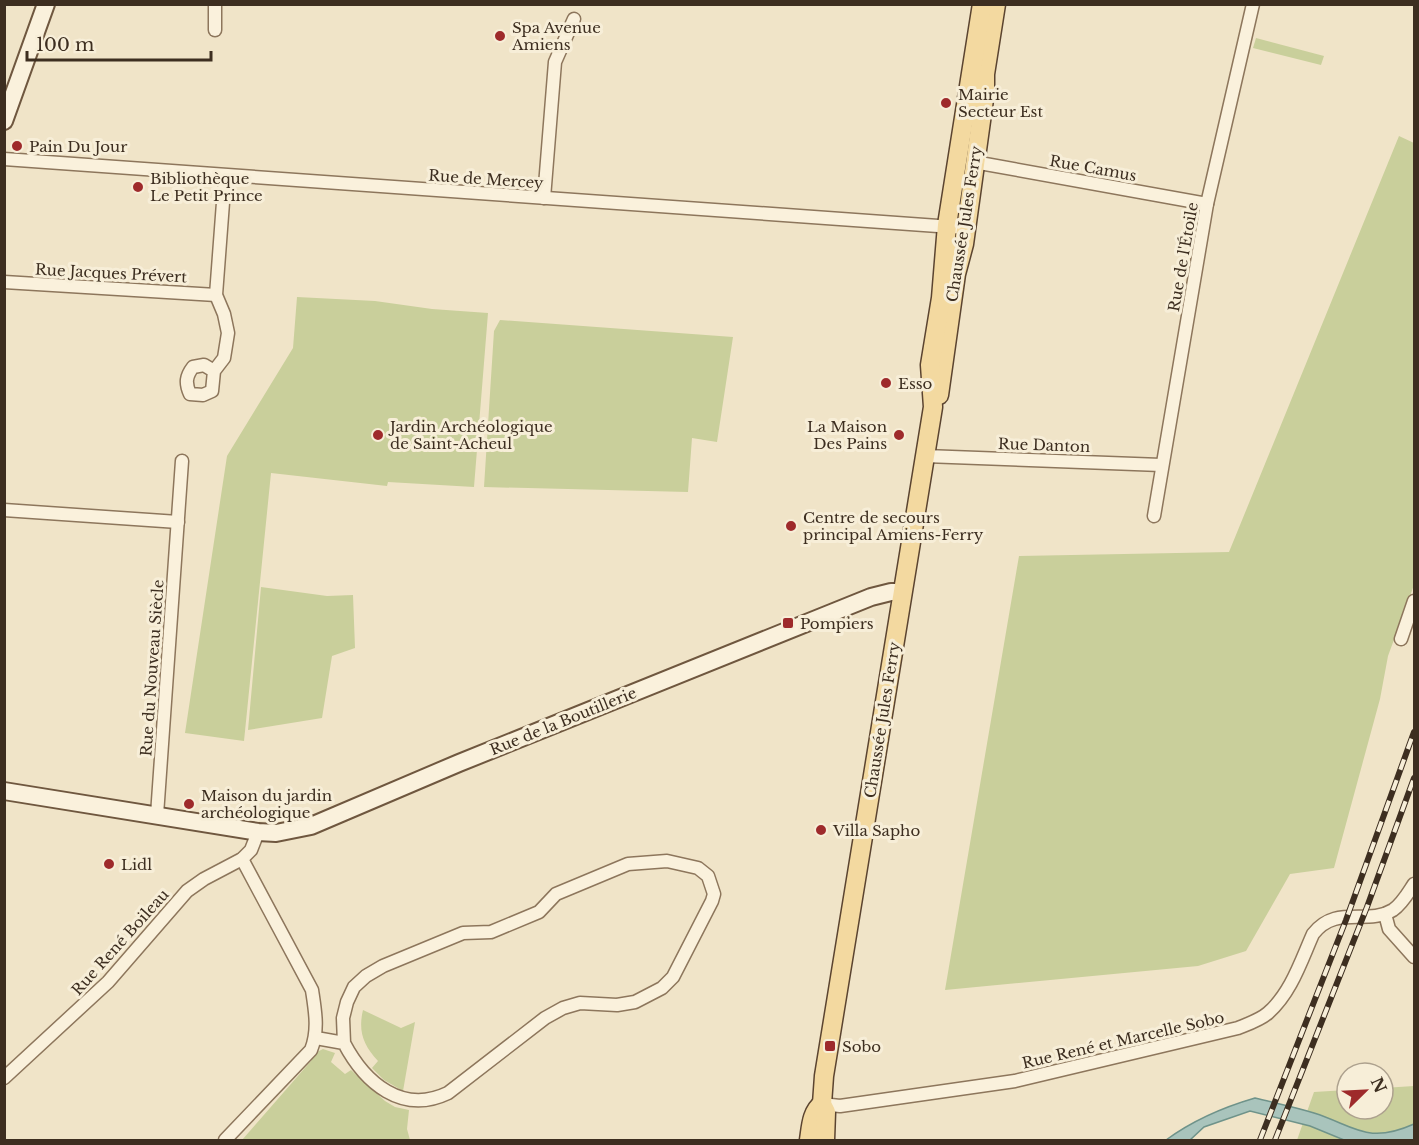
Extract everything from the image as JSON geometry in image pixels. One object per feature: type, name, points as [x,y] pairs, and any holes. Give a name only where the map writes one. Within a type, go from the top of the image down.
[{"type":"main road","name":"Chaussée Jules Ferry","points":[[815,1140],[826,1112],[822,1104],[824,1076],[933,407],[930,364],[947,225],[982,4]]},
{"type":"main road","name":"Chaussée Jules Ferry","points":[[933,407],[940,393],[956,274],[964,247],[996,4]]},
{"type":"street","points":[[4,121],[46,4]]},
{"type":"street","points":[[215,4],[215,30]]},
{"type":"street","name":"Rue de l'Étoile","points":[[1154,516],[1207,204],[1253,4]]},
{"type":"street","points":[[544,198],[555,62],[574,19]]},
{"type":"street","name":"Rue de Mercey","points":[[4,159],[966,228]]},
{"type":"street","name":"Rue Camus","points":[[974,162],[1207,204]]},
{"type":"street","points":[[214,371],[224,358],[228,333],[224,314],[216,295],[225,176]]},
{"type":"street","name":"Rue Jacques Prévert","points":[[4,282],[216,295]]},
{"type":"street","name":"Rue Danton","points":[[925,456],[1161,465]]},
{"type":"street","name":"Rue du Nouveau Siècle","points":[[156,815],[182,461]]},
{"type":"street","points":[[4,510],[178,522]]},
{"type":"street","name":"Rue de la Boutillerie","points":[[4,791],[258,832],[276,833],[311,826],[459,763],[870,597],[903,592]]},
{"type":"street","points":[[1401,639],[1414,600]]},
{"type":"street","points":[[225,1140],[311,1050],[316,1038],[316,1013],[312,990],[242,860],[251,850],[258,832]]},
{"type":"street","name":"Rue René Boileau","points":[[4,1078],[108,982],[187,891],[204,879],[242,860]]},
{"type":"street","points":[[668,861],[698,868],[708,876],[714,894],[712,901],[673,976],[662,988],[635,1002],[617,1005],[580,1003],[562,1008],[544,1018],[448,1093],[434,1100],[408,1100],[393,1095],[377,1084],[352,1059],[344,1043],[343,1018],[354,987],[366,976],[383,966],[463,933],[491,932],[539,912],[556,894],[628,864],[668,861]]},
{"type":"street","points":[[1414,884],[1395,909],[1380,914],[1389,929],[1414,957]]},
{"type":"street","name":"Rue René et Marcelle Sobo","points":[[822,1104],[840,1106],[1015,1081],[1238,1028],[1267,1014],[1277,1003],[1293,980],[1318,927],[1332,918],[1380,914]]},
{"type":"street","points":[[316,1038],[344,1043]]},
{"type":"green space","points":[[1256,38],[1324,56],[1321,65],[1253,48]]},
{"type":"green space","points":[[1399,136],[1414,143],[1414,585],[1388,656],[1380,699],[1334,868],[1290,874],[1246,951],[1198,966],[945,990],[1019,556],[1229,552]]},
{"type":"green space","points":[[297,297],[375,301],[432,309],[488,313],[474,487],[388,482],[387,486],[271,473],[244,741],[185,733],[227,456],[293,348]]},
{"type":"green space","points":[[500,320],[733,337],[717,442],[692,438],[688,492],[484,487],[494,331]]},
{"type":"green space","points":[[261,587],[327,596],[353,595],[355,648],[332,656],[322,718],[248,730]]},
{"type":"green space","points":[[363,1010],[401,1028],[415,1022],[403,1091],[384,1080],[372,1068],[378,1061],[363,1037],[361,1025]]},
{"type":"green space","points":[[323,1049],[335,1053],[331,1062],[345,1074],[351,1070],[385,1101],[395,1107],[409,1110],[407,1129],[410,1140],[242,1140],[311,1061],[315,1053]]},
{"type":"green space","points":[[1414,1086],[1414,1140],[1297,1140],[1314,1092],[1335,1091],[1335,1121],[1395,1121],[1395,1087]]},
{"type":"water","points":[[1255,1098],[1307,1111],[1351,1128],[1373,1133],[1398,1130],[1414,1124],[1414,1140],[1344,1140],[1310,1126],[1250,1111],[1204,1127],[1190,1140],[1166,1140],[1209,1115]]},
{"type":"railway","points":[[1260,1140],[1346,920],[1414,732]]},
{"type":"railway","points":[[1275,1140],[1367,907],[1414,778]]},
{"type":"place","name":"Spa Avenue Amiens","points":[[500,36]]},
{"type":"place","name":"Mairie Secteur Est","points":[[946,103]]},
{"type":"place","name":"Pain Du Jour","points":[[17,146]]},
{"type":"place","name":"Bibliothèque Le Petit Prince","points":[[138,187]]},
{"type":"place","name":"Esso","points":[[886,383]]},
{"type":"place","name":"Jardin Archéologique de Saint-Acheul","points":[[378,435]]},
{"type":"place","name":"La Maison Des Pains","points":[[899,435]]},
{"type":"place","name":"Centre de secours principal Amiens-Ferry","points":[[791,526]]},
{"type":"place","name":"Pompiers","points":[[788,623]]},
{"type":"place","name":"Maison du jardin archéologique","points":[[189,804]]},
{"type":"place","name":"Villa Sapho","points":[[821,830]]},
{"type":"place","name":"Lidl","points":[[109,864]]},
{"type":"place","name":"Sobo","points":[[830,1046]]}]
